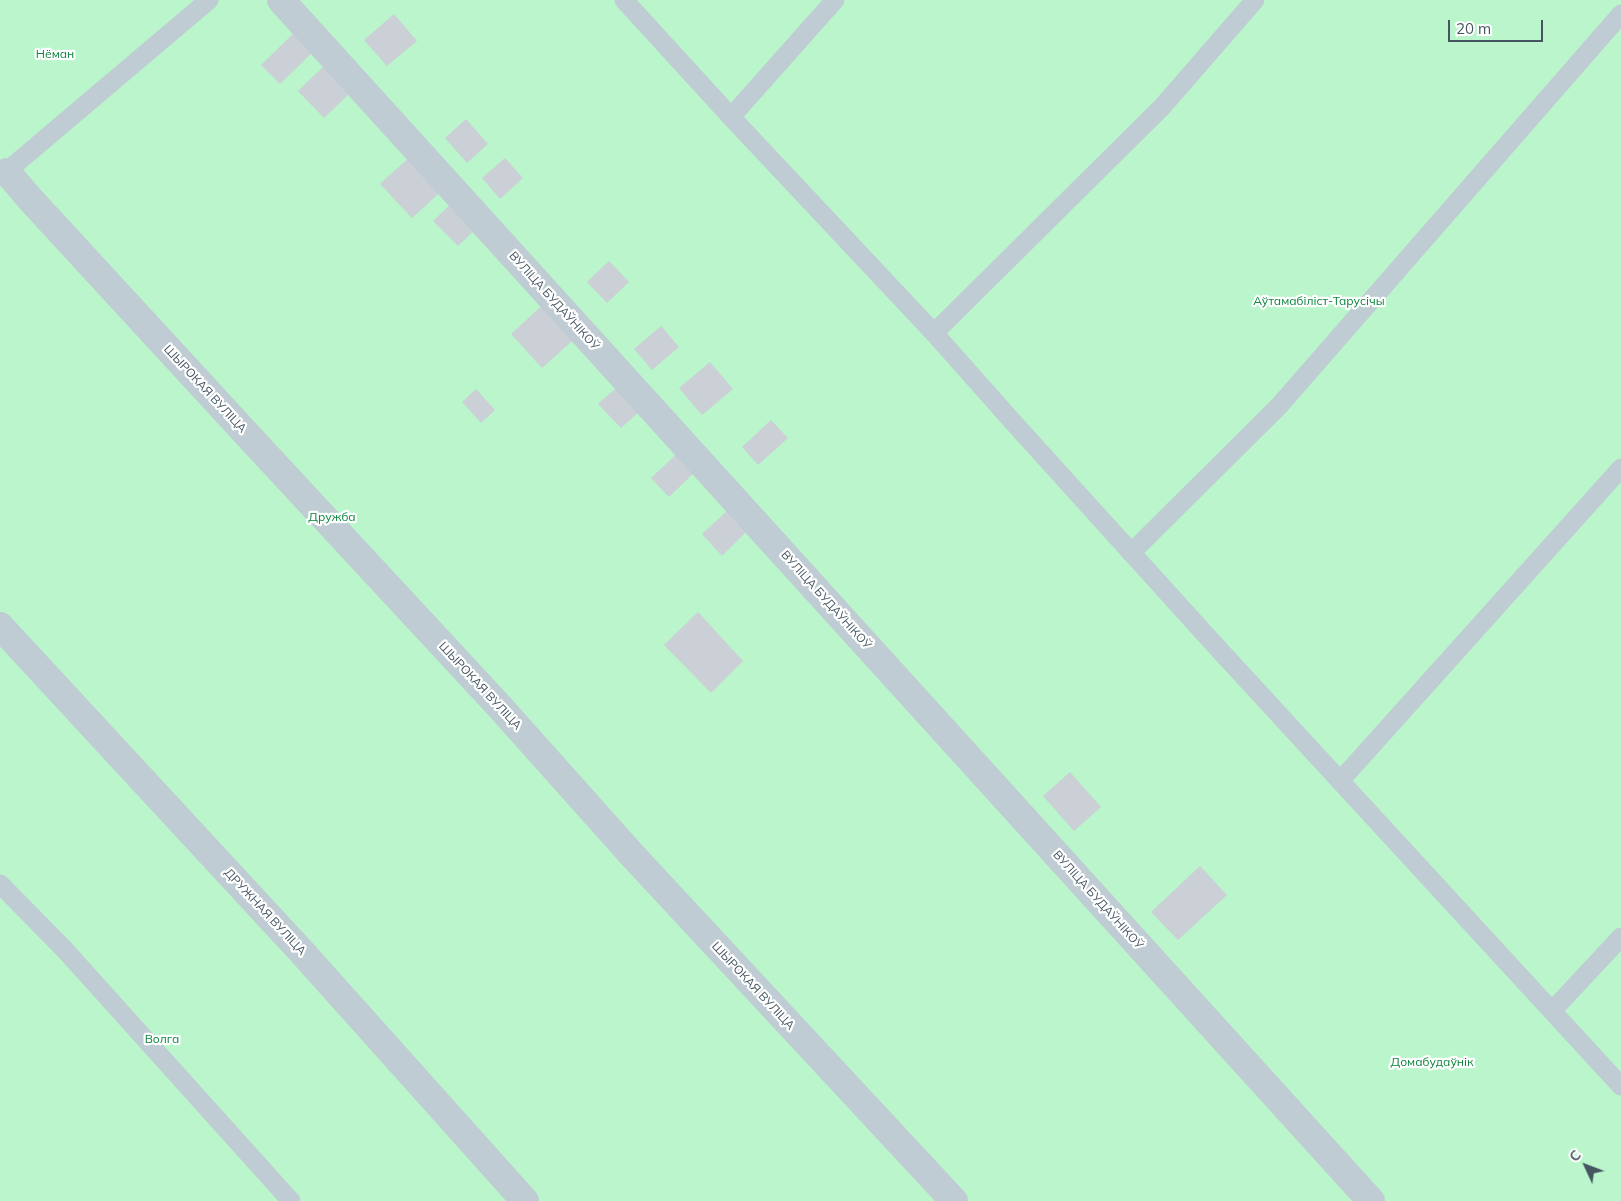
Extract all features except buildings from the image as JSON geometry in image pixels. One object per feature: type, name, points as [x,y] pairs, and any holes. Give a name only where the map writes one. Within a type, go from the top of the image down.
[{"type":"street","name":"ВУЛІЦА БУДАЎНІКОЎ","points":[[281,0],[1371,1201]]},
{"type":"street","name":"ШЫРОКАЯ ВУЛІЦА","points":[[4,175],[31,200],[499,706],[633,856],[954,1201]]},
{"type":"street","name":"ДРУЖНАЯ ВУЛІЦА","points":[[0,626],[300,950],[525,1201]]},
{"type":"lane","points":[[4,175],[209,0]]},
{"type":"lane","points":[[624,0],[934,333],[1131,553],[1621,1086]]},
{"type":"lane","points":[[731,117],[835,0]]},
{"type":"lane","points":[[934,333],[1162,107],[1255,0]]},
{"type":"lane","points":[[1131,553],[1279,406],[1621,14]]},
{"type":"lane","points":[[1340,781],[1621,468]]},
{"type":"lane","points":[[0,884],[65,950],[290,1201]]},
{"type":"lane","points":[[1552,1011],[1621,937]]},
{"type":"green space","points":[[0,0],[1621,0],[1621,1201],[0,1201]]},
{"type":"park label","name":"Нёман","points":[[55,54]]},
{"type":"park label","name":"Аўтамабіліст-Тарусічы","points":[[1319,301]]},
{"type":"park label","name":"Дружба","points":[[332,517]]},
{"type":"park label","name":"Волга","points":[[162,1039]]},
{"type":"park label","name":"Домабудаўнік","points":[[1432,1062]]}]
